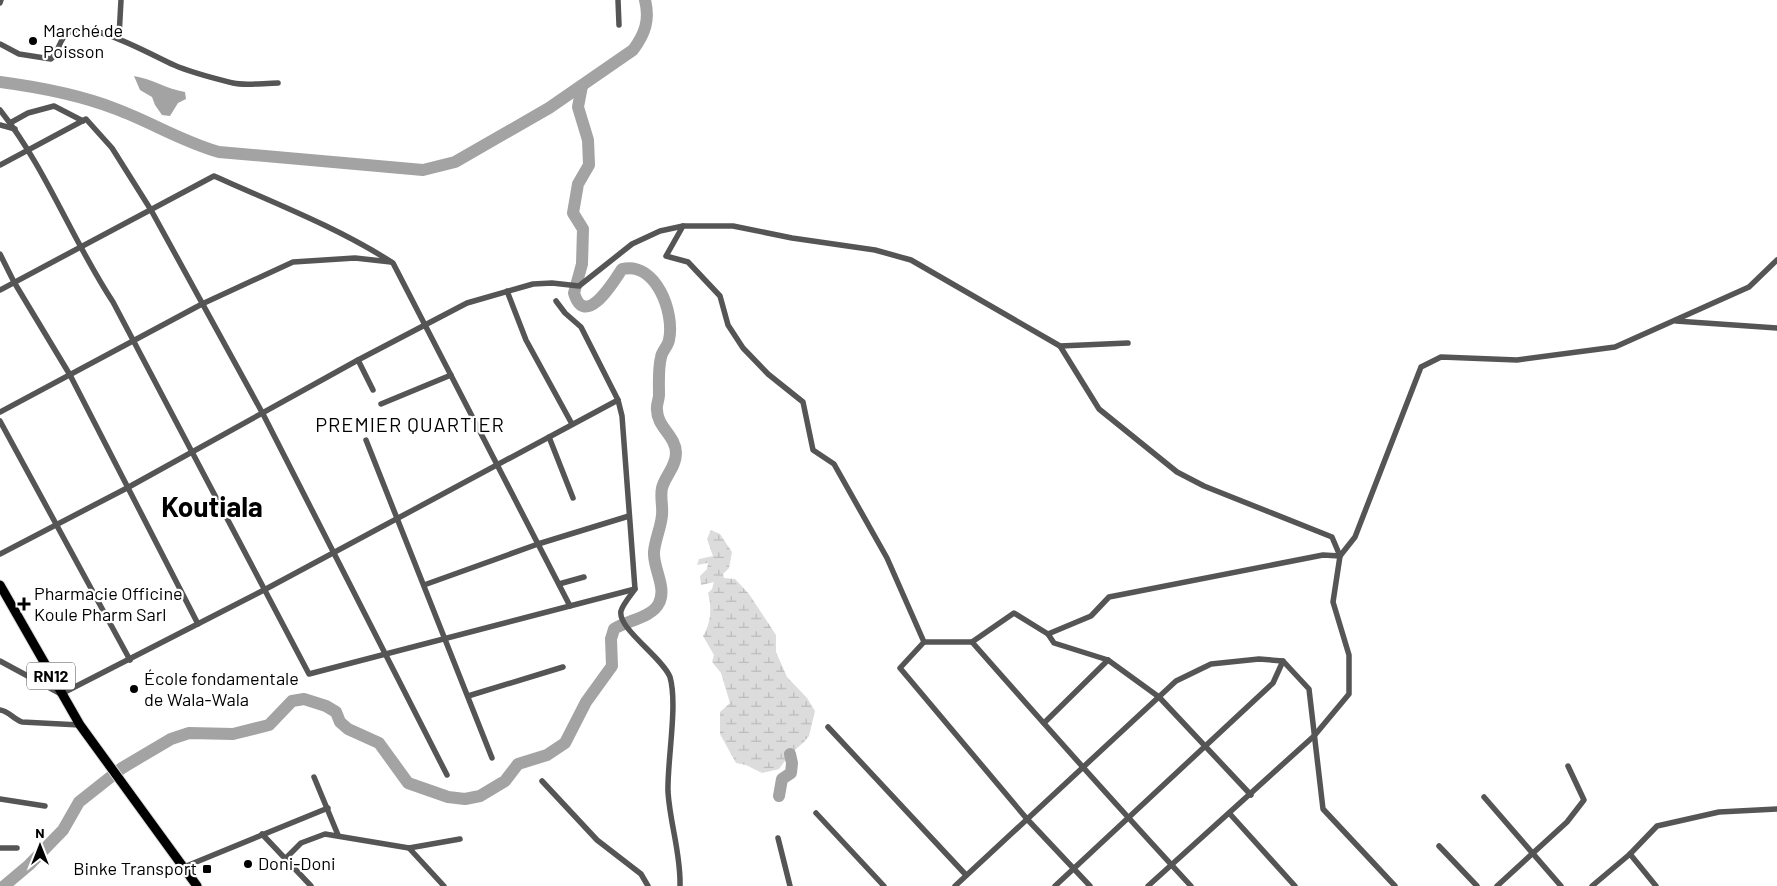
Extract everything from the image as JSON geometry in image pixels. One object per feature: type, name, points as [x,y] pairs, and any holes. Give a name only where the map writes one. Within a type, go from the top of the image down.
[{"type":"main road","name":"RN12","points":[[0,585],[80,725],[197,886]]},
{"type":"street","points":[[118,38],[121,0]]},
{"type":"street","points":[[618,0],[619,25]]},
{"type":"street","points":[[0,44],[19,54],[51,59],[58,50],[61,41],[71,31],[83,31],[118,38],[175,66],[235,83],[278,83]]},
{"type":"street","points":[[10,123],[28,113],[54,106],[83,121]]},
{"type":"street","points":[[0,110],[16,130],[28,150],[134,342],[309,674],[635,589]]},
{"type":"street","points":[[0,165],[86,119],[112,148],[151,210],[263,414],[447,775]]},
{"type":"street","points":[[0,125],[16,130]]},
{"type":"street","points":[[0,290],[214,176],[324,225],[369,248],[393,262],[570,606]]},
{"type":"street","points":[[683,226],[666,256],[688,262],[720,296],[728,325],[743,348],[768,374],[803,402],[813,450],[834,464],[887,558],[924,642]]},
{"type":"street","points":[[0,554],[127,488],[358,360],[466,303],[532,284],[552,283],[579,286],[632,244],[660,231],[683,226],[733,226],[792,238],[876,250],[911,260],[1060,346],[1099,409],[1177,472],[1204,486],[1332,537],[1340,556]]},
{"type":"street","points":[[0,254],[14,282],[70,376],[198,624]]},
{"type":"street","points":[[0,412],[202,304],[293,262],[354,258],[393,262]]},
{"type":"street","points":[[1148,886],[1230,814],[1314,736],[1349,694],[1349,655],[1333,602],[1340,556],[1355,537],[1421,366],[1442,358],[1517,360],[1615,347],[1750,287],[1777,260]]},
{"type":"street","points":[[507,291],[526,340],[572,424]]},
{"type":"street","points":[[556,301],[565,314],[581,327],[618,400],[622,416],[635,589],[621,611],[621,616],[625,626],[664,666],[670,678],[672,708],[668,790],[670,824],[681,865],[680,886]]},
{"type":"street","points":[[1674,321],[1777,328]]},
{"type":"street","points":[[1060,346],[1128,343]]},
{"type":"street","points":[[358,360],[373,390]]},
{"type":"street","points":[[381,404],[451,375]]},
{"type":"street","points":[[0,661],[61,694],[264,590],[618,400]]},
{"type":"street","points":[[0,421],[130,660]]},
{"type":"street","points":[[549,437],[573,498]]},
{"type":"street","points":[[366,440],[492,758]]},
{"type":"street","points":[[424,586],[538,544],[629,516]]},
{"type":"street","points":[[1048,634],[1091,616],[1109,597],[1323,555],[1340,556]]},
{"type":"street","points":[[559,584],[584,577]]},
{"type":"street","points":[[1090,886],[1027,819],[900,668],[924,642],[972,642],[1014,613],[1048,634],[1054,643],[1108,660],[1159,697],[1251,795]]},
{"type":"street","points":[[972,642],[1191,886]]},
{"type":"street","points":[[955,886],[1176,681],[1211,664],[1259,659],[1283,661],[1310,689],[1323,809],[1394,886]]},
{"type":"street","points":[[1044,723],[1108,660]]},
{"type":"street","points":[[1055,886],[1273,684],[1283,661]]},
{"type":"street","points":[[468,696],[563,667]]},
{"type":"street","points":[[0,710],[5,710],[14,719],[22,722],[80,725]]},
{"type":"street","points":[[828,727],[966,875]]},
{"type":"street","points":[[1497,886],[1531,852],[1567,822],[1584,800],[1568,766]]},
{"type":"street","points":[[314,777],[338,835]]},
{"type":"street","points":[[542,781],[597,840],[640,874],[648,886]]},
{"type":"street","points":[[1484,797],[1561,886]]},
{"type":"street","points":[[0,799],[45,806]]},
{"type":"street","points":[[184,867],[328,808]]},
{"type":"street","points":[[1592,886],[1630,854],[1657,826],[1719,812],[1777,809]]},
{"type":"street","points":[[816,813],[884,886]]},
{"type":"street","points":[[1230,814],[1295,886]]},
{"type":"street","points":[[262,834],[311,886]]},
{"type":"street","points":[[285,859],[301,843],[325,834],[409,848],[460,838]]},
{"type":"street","points":[[778,838],[790,886]]},
{"type":"street","points":[[1439,846],[1477,886]]},
{"type":"street","points":[[0,848],[18,848]]},
{"type":"street","points":[[409,848],[444,886]]},
{"type":"street","points":[[1630,854],[1656,886]]},
{"type":"green space","points":[[711,530],[720,534],[732,552],[729,568],[723,574],[724,578],[735,579],[749,594],[776,635],[776,652],[787,677],[807,698],[815,711],[809,736],[790,754],[779,769],[762,773],[746,765],[736,763],[720,734],[720,712],[730,703],[721,673],[712,662],[714,655],[703,636],[708,626],[710,615],[708,593],[712,589],[714,582],[701,585],[700,576],[707,569],[708,563],[697,565],[699,559],[713,556],[707,539]]},
{"type":"shaded area","points":[[134,76],[185,92],[186,99],[178,103],[170,116],[162,115],[152,97],[140,90]]},
{"type":"waterway","points":[[0,82],[59,92],[102,104],[193,143],[219,152],[423,170],[455,162],[549,108],[633,50],[641,38],[647,20],[645,0]]},
{"type":"waterway","points":[[4,886],[29,865],[63,830],[79,802],[122,768],[171,739],[189,733],[233,734],[269,725],[292,701],[304,699],[326,706],[336,712],[340,722],[348,729],[379,743],[408,783],[448,797],[465,799],[480,796],[505,781],[518,764],[547,755],[565,743],[586,702],[612,666],[611,639],[614,629],[651,612],[659,603],[661,584],[655,565],[654,552],[661,520],[662,488],[676,458],[675,447],[660,422],[657,408],[660,362],[668,342],[670,329],[666,304],[660,291],[645,273],[634,269],[622,269],[606,292],[592,305],[585,307],[579,303],[574,293],[582,264],[583,229],[573,213],[578,184],[589,165],[588,140],[578,107],[582,86]]},
{"type":"waterway","points":[[779,796],[782,779],[791,773],[792,763],[790,754]]},
{"type":"place","name":"Marché de Poisson","points":[[33,41]]},
{"type":"place","name":"Pharmacie Officine Koule Pharm Sarl","points":[[24,604]]},
{"type":"place","name":"École fondamentale de Wala-Wala","points":[[134,689]]},
{"type":"place","name":"Doni-Doni","points":[[248,864]]},
{"type":"place","name":"Binke Transport","points":[[207,869]]},
{"type":"district","name":"PREMIER QUARTIER","points":[[410,425]]},
{"type":"district","name":"Koutiala","points":[[212,507]]}]
